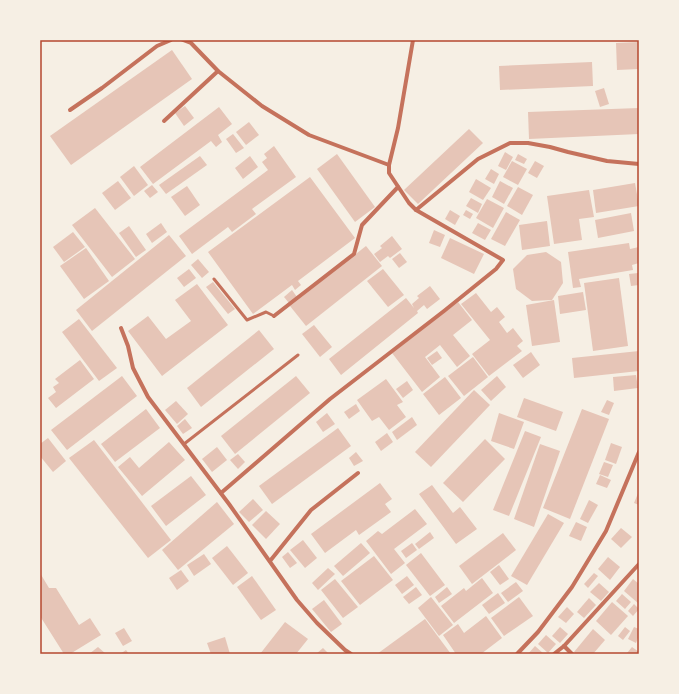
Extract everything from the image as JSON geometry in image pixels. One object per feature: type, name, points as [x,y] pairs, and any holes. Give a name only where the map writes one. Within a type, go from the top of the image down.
[{"type":"street","points":[[70,110],[102,88],[157,46],[171,40]]},
{"type":"street","points":[[183,40],[191,43],[218,71],[262,106],[309,135],[389,165]]},
{"type":"street","points":[[220,492],[330,399],[496,269],[503,260],[416,210],[409,203],[389,173],[389,165],[398,128],[413,40]]},
{"type":"street","points":[[164,121],[218,71]]},
{"type":"street","points":[[416,210],[478,159],[510,144],[528,143],[550,147],[607,162],[639,164]]},
{"type":"street","points":[[274,316],[354,254],[362,225],[398,187]]},
{"type":"street","points":[[121,328],[128,346],[133,368],[148,397],[220,492],[297,600],[317,623],[350,654]]},
{"type":"street","points":[[517,654],[538,632],[572,587],[606,531],[639,452]]},
{"type":"street","points":[[270,561],[311,510],[358,473]]},
{"type":"street","points":[[554,654],[564,646],[639,564]]},
{"type":"street","points":[[564,646],[572,654]]},
{"type":"lane","points":[[214,279],[247,320],[266,312],[274,316]]},
{"type":"lane","points":[[184,444],[298,355]]},
{"type":"building","points":[[639,42],[639,69],[617,70],[616,43]]},
{"type":"building","points":[[172,50],[192,79],[71,165],[50,136]]},
{"type":"building","points":[[592,62],[593,86],[500,90],[499,66]]},
{"type":"building","points":[[604,88],[609,104],[600,107],[595,91]]},
{"type":"building","points":[[185,106],[194,118],[184,126],[175,113]]},
{"type":"building","points":[[219,107],[232,124],[218,135],[222,142],[216,147],[211,141],[153,184],[140,167]]},
{"type":"building","points":[[639,108],[639,134],[529,139],[528,112]]},
{"type":"building","points":[[249,122],[259,135],[246,145],[236,132]]},
{"type":"building","points":[[469,129],[483,143],[418,204],[404,190]]},
{"type":"building","points":[[233,134],[244,148],[236,153],[226,139]]},
{"type":"building","points":[[274,146],[296,177],[252,209],[256,214],[232,232],[228,227],[192,254],[179,236],[268,170],[262,162],[267,158],[264,154]]},
{"type":"building","points":[[505,152],[513,157],[506,170],[498,166]]},
{"type":"building","points":[[337,154],[375,207],[355,222],[317,169]]},
{"type":"building","points":[[518,154],[527,159],[524,164],[515,160]]},
{"type":"building","points":[[200,156],[207,165],[166,194],[159,185]]},
{"type":"building","points":[[250,156],[258,167],[243,179],[235,168]]},
{"type":"building","points":[[512,161],[527,169],[518,185],[503,177]]},
{"type":"building","points":[[535,161],[544,166],[537,178],[528,173]]},
{"type":"building","points":[[134,166],[148,185],[134,196],[120,177]]},
{"type":"building","points":[[491,169],[499,174],[494,184],[485,179]]},
{"type":"building","points":[[310,177],[355,238],[298,281],[301,285],[295,290],[292,285],[253,314],[208,252]]},
{"type":"building","points":[[476,179],[491,188],[483,200],[469,192]]},
{"type":"building","points":[[118,181],[131,198],[115,210],[102,193]]},
{"type":"building","points":[[500,181],[513,188],[504,204],[492,197]]},
{"type":"building","points":[[635,183],[639,206],[596,213],[593,190]]},
{"type":"building","points":[[152,185],[158,192],[150,198],[144,191]]},
{"type":"building","points":[[187,186],[200,205],[185,216],[171,197]]},
{"type":"building","points":[[518,187],[533,195],[522,215],[507,206]]},
{"type":"building","points":[[589,190],[594,217],[579,219],[582,240],[554,244],[547,196]]},
{"type":"building","points":[[471,198],[482,204],[478,213],[466,206]]},
{"type":"building","points":[[487,199],[504,208],[493,228],[476,218]]},
{"type":"building","points":[[95,208],[135,259],[112,277],[72,225]]},
{"type":"building","points":[[450,210],[460,216],[455,225],[445,219]]},
{"type":"building","points":[[466,210],[473,214],[470,219],[463,215]]},
{"type":"building","points":[[506,212],[520,220],[505,246],[491,239]]},
{"type":"building","points":[[631,213],[634,231],[598,238],[595,220]]},
{"type":"building","points":[[547,221],[550,246],[522,250],[519,225]]},
{"type":"building","points":[[161,223],[167,232],[152,243],[146,234]]},
{"type":"building","points":[[478,223],[491,230],[485,240],[472,233]]},
{"type":"building","points":[[129,226],[146,250],[136,257],[119,233]]},
{"type":"building","points":[[434,230],[445,235],[440,247],[429,243]]},
{"type":"building","points":[[73,232],[85,247],[64,262],[53,247]]},
{"type":"building","points":[[169,235],[186,256],[92,331],[76,310]]},
{"type":"building","points":[[392,236],[402,249],[390,258],[388,256],[380,262],[374,254],[382,248],[380,246]]},
{"type":"building","points":[[450,238],[484,254],[474,274],[441,258]]},
{"type":"building","points":[[629,243],[630,249],[639,247],[639,263],[632,265],[633,270],[579,279],[581,287],[573,288],[568,252]]},
{"type":"building","points":[[366,246],[382,266],[306,326],[290,306]]},
{"type":"building","points":[[86,248],[109,281],[84,299],[60,266]]},
{"type":"building","points":[[546,252],[561,262],[563,283],[552,300],[532,301],[516,289],[513,269],[527,255]]},
{"type":"building","points":[[400,253],[407,262],[399,268],[392,259]]},
{"type":"building","points":[[198,259],[209,272],[202,278],[191,265]]},
{"type":"building","points":[[189,269],[196,278],[184,287],[177,278]]},
{"type":"building","points":[[383,269],[404,295],[388,307],[367,281]]},
{"type":"building","points":[[638,273],[639,285],[631,286],[629,274]]},
{"type":"building","points":[[619,278],[628,346],[593,351],[584,283]]},
{"type":"building","points":[[213,282],[235,309],[228,314],[206,287]]},
{"type":"building","points":[[197,284],[228,325],[162,376],[128,331],[148,316],[166,339],[191,321],[175,300]]},
{"type":"building","points":[[430,286],[440,299],[427,309],[424,305],[417,311],[418,313],[341,375],[329,359],[406,298],[414,308],[412,304],[419,298],[417,296]]},
{"type":"building","points":[[292,290],[297,297],[289,303],[284,297]]},
{"type":"building","points":[[583,292],[586,310],[560,314],[558,296]]},
{"type":"building","points":[[476,293],[491,312],[497,307],[505,317],[499,322],[507,333],[513,328],[523,341],[517,346],[522,351],[489,376],[472,354],[490,340],[461,304]]},
{"type":"building","points":[[554,300],[560,342],[532,346],[526,305]]},
{"type":"building","points":[[458,302],[472,320],[453,335],[470,356],[457,367],[440,345],[425,357],[440,377],[422,392],[392,353]]},
{"type":"building","points":[[79,319],[117,368],[99,381],[62,332]]},
{"type":"building","points":[[314,325],[332,347],[320,357],[302,334]]},
{"type":"building","points":[[259,330],[274,349],[201,407],[187,388]]},
{"type":"building","points":[[437,351],[442,358],[432,365],[427,358]]},
{"type":"building","points":[[639,351],[639,371],[574,378],[572,358]]},
{"type":"building","points":[[531,352],[540,365],[523,378],[513,365]]},
{"type":"building","points":[[473,357],[488,377],[464,396],[448,376]]},
{"type":"building","points":[[80,360],[94,379],[56,408],[48,398],[56,392],[53,387],[59,383],[55,379]]},
{"type":"building","points":[[636,375],[638,388],[614,391],[613,377]]},
{"type":"building","points":[[122,376],[137,396],[67,450],[51,430]]},
{"type":"building","points":[[296,376],[310,393],[235,454],[221,436]]},
{"type":"building","points":[[497,376],[506,387],[491,401],[481,390]]},
{"type":"building","points":[[445,377],[461,398],[439,415],[423,394]]},
{"type":"building","points":[[386,379],[403,402],[397,405],[406,417],[389,430],[379,417],[372,421],[357,400]]},
{"type":"building","points":[[407,381],[413,390],[403,398],[396,389]]},
{"type":"building","points":[[474,390],[490,405],[431,467],[415,452]]},
{"type":"building","points":[[524,398],[563,412],[556,431],[517,417]]},
{"type":"building","points":[[607,400],[614,403],[609,415],[601,412]]},
{"type":"building","points":[[176,401],[188,414],[177,424],[165,410]]},
{"type":"building","points":[[356,404],[360,411],[349,419],[344,412]]},
{"type":"building","points":[[146,409],[160,428],[115,462],[101,444]]},
{"type":"building","points":[[582,409],[609,419],[570,519],[543,508]]},
{"type":"building","points":[[327,413],[335,424],[323,432],[316,422]]},
{"type":"building","points":[[499,413],[524,422],[514,449],[491,441]]},
{"type":"building","points":[[412,417],[417,425],[397,440],[392,432]]},
{"type":"building","points":[[185,419],[192,428],[183,434],[177,426]]},
{"type":"building","points":[[338,428],[351,446],[272,504],[259,486]]},
{"type":"building","points":[[525,431],[541,437],[509,516],[493,510]]},
{"type":"building","points":[[387,433],[393,442],[381,451],[375,442]]},
{"type":"building","points":[[48,438],[66,461],[53,472],[40,456],[40,444]]},
{"type":"building","points":[[485,439],[505,459],[463,502],[443,483]]},
{"type":"building","points":[[94,440],[171,540],[148,558],[69,458]]},
{"type":"building","points":[[169,442],[185,460],[142,496],[118,467],[130,457],[139,468]]},
{"type":"building","points":[[611,443],[622,447],[616,464],[605,460]]},
{"type":"building","points":[[540,444],[560,451],[534,527],[514,519]]},
{"type":"building","points":[[217,447],[227,460],[212,472],[202,459]]},
{"type":"building","points":[[356,452],[363,461],[354,466],[349,458]]},
{"type":"building","points":[[238,454],[245,462],[238,469],[230,460]]},
{"type":"building","points":[[604,462],[613,465],[608,477],[599,474]]},
{"type":"building","points":[[600,475],[611,480],[607,488],[596,484]]},
{"type":"building","points":[[191,476],[206,495],[166,526],[151,506]]},
{"type":"building","points":[[380,483],[392,499],[385,504],[391,512],[359,535],[356,530],[325,553],[311,534]]},
{"type":"building","points":[[432,485],[453,513],[460,507],[477,529],[456,544],[419,494]]},
{"type":"building","points":[[639,491],[639,505],[634,503]]},
{"type":"building","points":[[253,499],[263,510],[249,522],[239,512]]},
{"type":"building","points":[[589,500],[598,505],[588,523],[580,519]]},
{"type":"building","points":[[217,502],[234,524],[178,570],[162,550]]},
{"type":"building","points":[[415,509],[427,524],[394,549],[405,563],[391,574],[366,541],[378,531],[382,534]]},
{"type":"building","points":[[266,511],[280,524],[266,539],[252,525]]},
{"type":"building","points":[[548,514],[564,523],[527,585],[511,576]]},
{"type":"building","points":[[576,522],[587,527],[581,541],[569,536]]},
{"type":"building","points":[[621,528],[632,537],[621,548],[611,539]]},
{"type":"building","points":[[430,532],[434,538],[419,549],[415,544]]},
{"type":"building","points":[[503,533],[516,550],[472,584],[459,566]]},
{"type":"building","points":[[303,540],[317,558],[305,568],[290,550]]},
{"type":"building","points":[[361,543],[370,553],[343,576],[334,566]]},
{"type":"building","points":[[412,543],[417,550],[406,558],[401,551]]},
{"type":"building","points":[[227,546],[248,573],[233,585],[212,558]]},
{"type":"building","points":[[288,552],[297,563],[290,568],[282,557]]},
{"type":"building","points":[[421,553],[445,585],[430,596],[406,565]]},
{"type":"building","points":[[204,554],[211,564],[194,576],[187,565]]},
{"type":"building","points":[[374,556],[393,580],[360,605],[341,581]]},
{"type":"building","points":[[608,557],[620,567],[610,580],[598,569]]},
{"type":"building","points":[[499,565],[509,579],[500,585],[490,572]]},
{"type":"building","points":[[328,568],[335,574],[318,590],[312,583]]},
{"type":"building","points":[[181,570],[189,581],[177,590],[169,578]]},
{"type":"building","points":[[40,573],[49,588],[56,588],[79,625],[90,618],[101,635],[70,654],[64,654],[40,616]]},
{"type":"building","points":[[594,573],[598,576],[588,588],[584,584]]},
{"type":"building","points":[[252,576],[276,610],[261,620],[237,587]]},
{"type":"building","points":[[407,576],[414,585],[402,594],[395,585]]},
{"type":"building","points":[[482,578],[493,593],[454,623],[441,606],[464,588],[466,591]]},
{"type":"building","points":[[335,579],[358,607],[343,618],[321,590]]},
{"type":"building","points":[[633,579],[639,584],[639,604],[624,591]]},
{"type":"building","points":[[516,582],[523,591],[508,602],[501,593]]},
{"type":"building","points":[[599,583],[609,592],[601,601],[590,592]]},
{"type":"building","points":[[416,587],[422,595],[409,604],[403,597]]},
{"type":"building","points":[[447,587],[452,594],[439,603],[435,597]]},
{"type":"building","points":[[498,593],[505,603],[489,614],[482,605]]},
{"type":"building","points":[[622,594],[631,602],[625,609],[616,601]]},
{"type":"building","points":[[431,597],[453,625],[439,636],[418,608]]},
{"type":"building","points":[[519,597],[533,616],[504,636],[491,618]]},
{"type":"building","points":[[589,598],[596,605],[584,618],[577,612]]},
{"type":"building","points":[[324,600],[342,624],[331,632],[312,609]]},
{"type":"building","points":[[612,602],[628,616],[611,635],[596,621]]},
{"type":"building","points":[[634,604],[639,609],[633,616],[628,611]]},
{"type":"building","points":[[567,607],[574,614],[566,623],[558,617]]},
{"type":"building","points":[[486,616],[502,638],[481,654],[456,654],[443,635],[458,624],[464,633]]},
{"type":"building","points":[[425,619],[451,654],[377,654]]},
{"type":"building","points":[[285,622],[308,639],[296,654],[260,654]]},
{"type":"building","points":[[560,627],[568,634],[560,643],[552,636]]},
{"type":"building","points":[[625,627],[630,631],[623,640],[618,636]]},
{"type":"building","points":[[634,627],[639,629],[639,635],[636,643],[628,639]]},
{"type":"building","points":[[124,628],[132,641],[123,646],[115,633]]},
{"type":"building","points":[[593,629],[605,640],[593,654],[576,654],[574,652]]},
{"type":"building","points":[[546,635],[556,644],[548,653],[538,644]]},
{"type":"building","points":[[225,637],[230,654],[211,654],[207,643]]},
{"type":"building","points":[[535,646],[544,654],[528,654]]},
{"type":"building","points":[[98,647],[106,654],[89,654]]},
{"type":"building","points":[[632,647],[639,652],[637,654],[627,653]]},
{"type":"building","points":[[323,648],[329,654],[316,654]]},
{"type":"building","points":[[126,650],[129,654],[120,654]]}]
